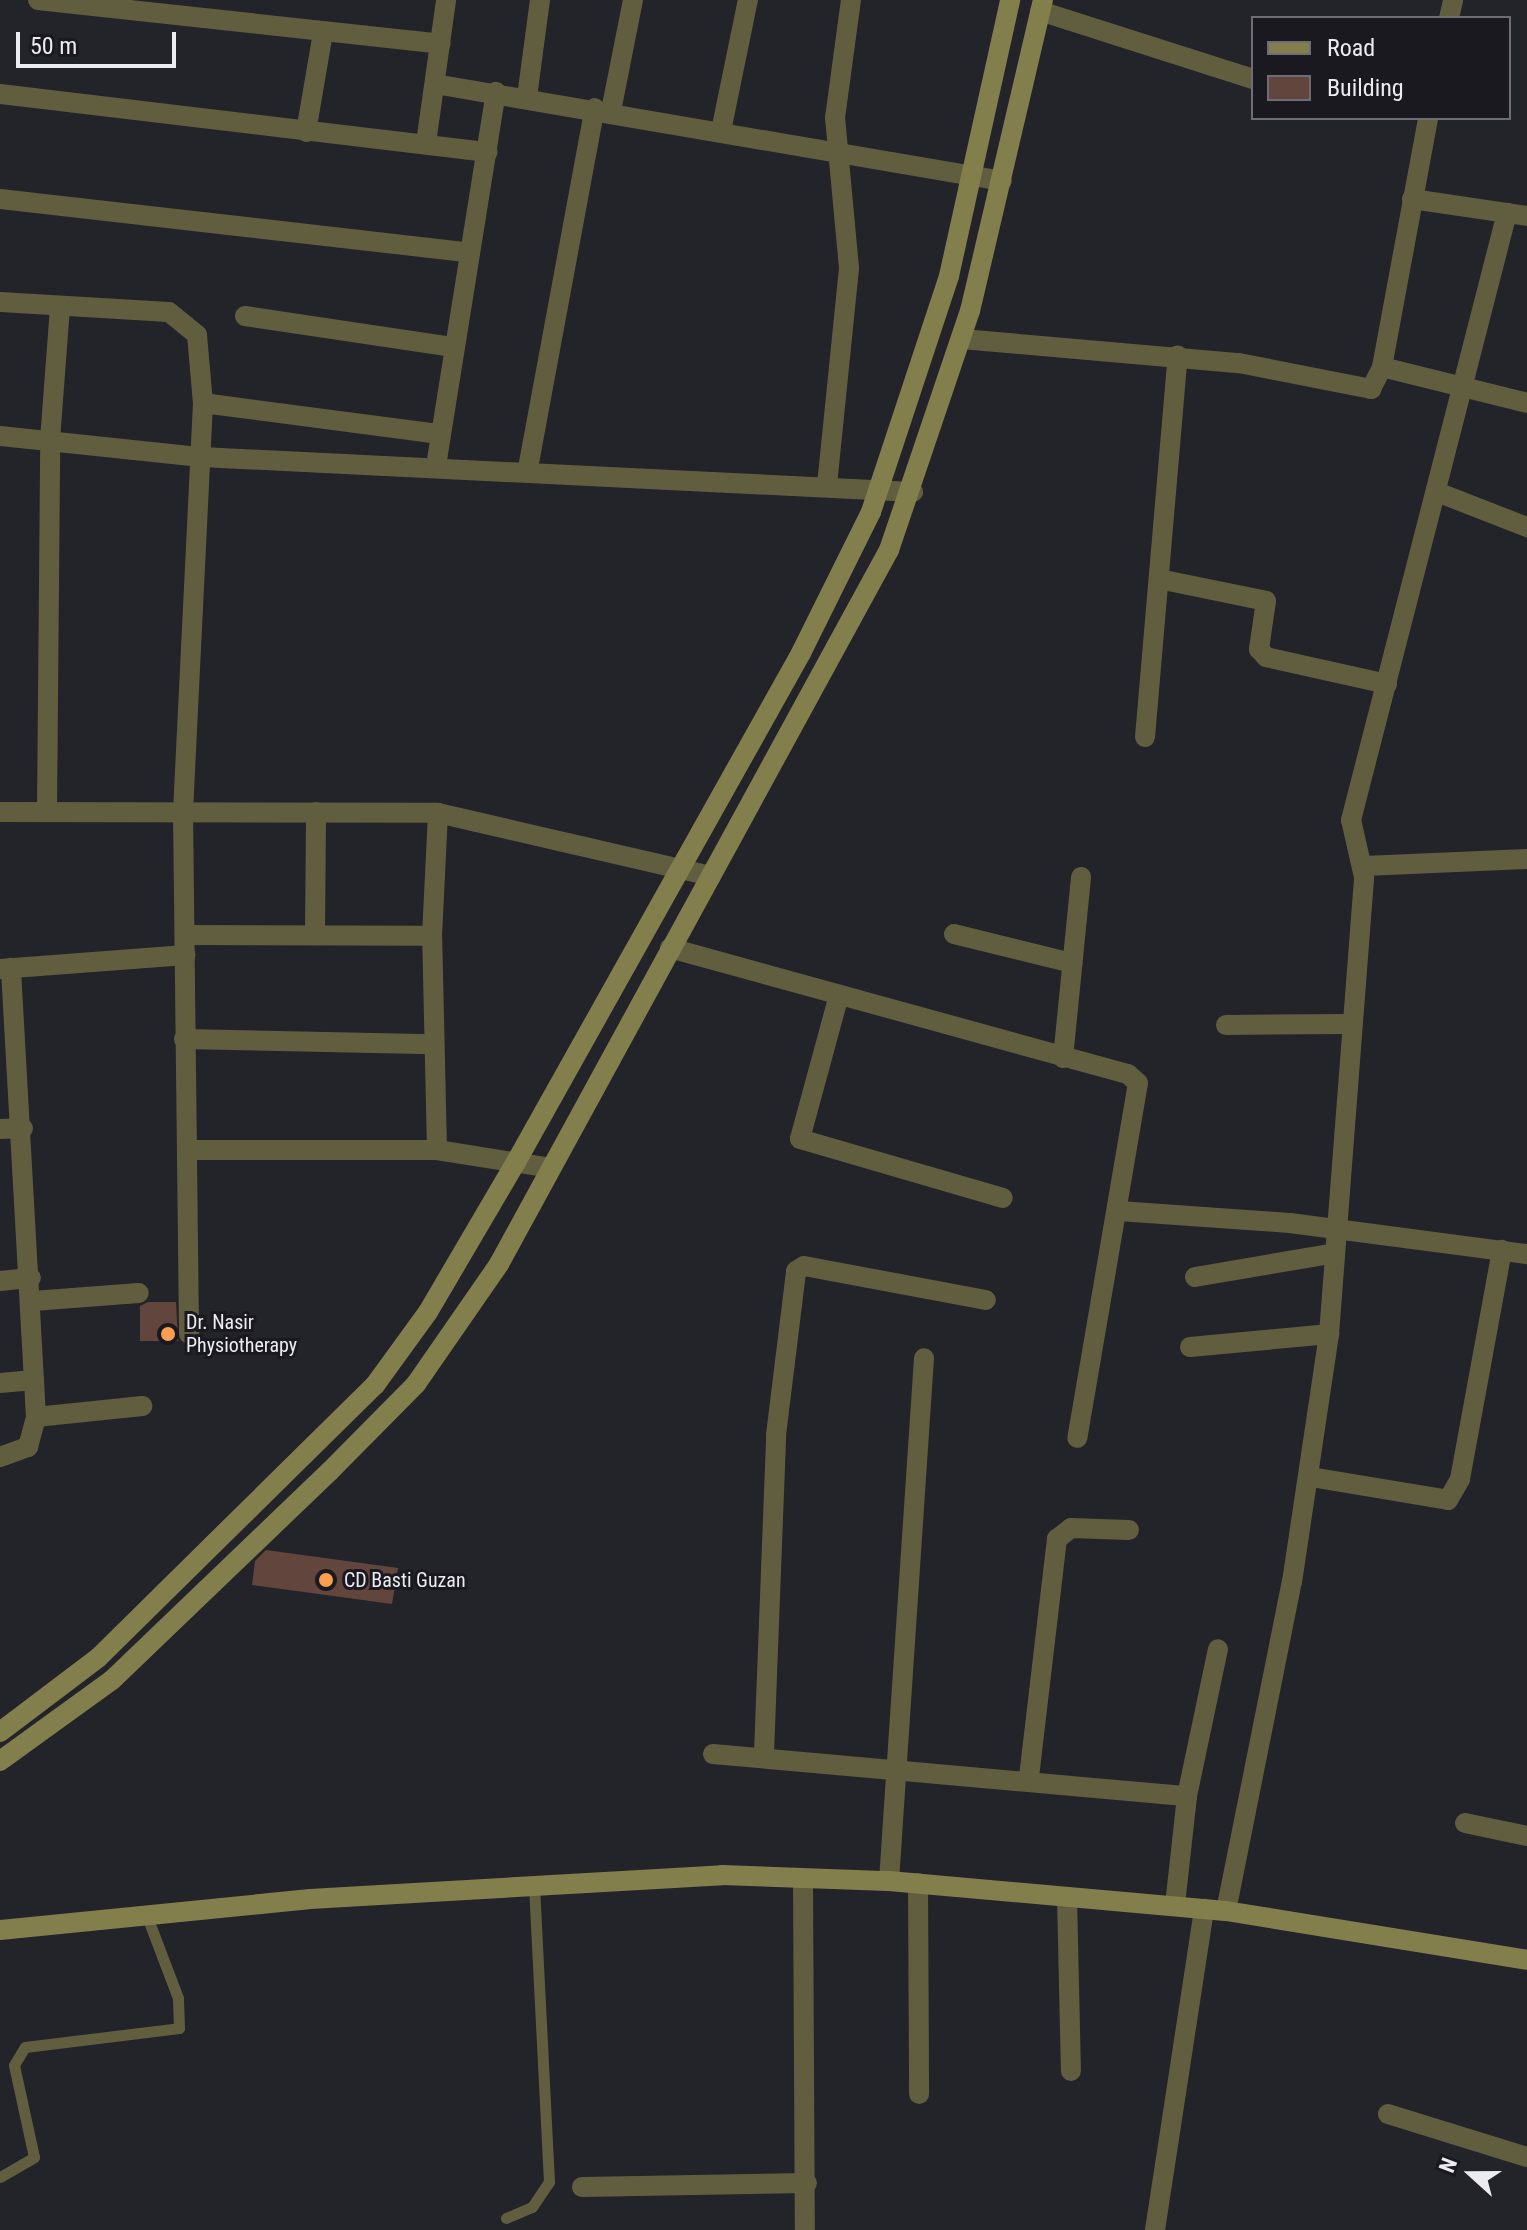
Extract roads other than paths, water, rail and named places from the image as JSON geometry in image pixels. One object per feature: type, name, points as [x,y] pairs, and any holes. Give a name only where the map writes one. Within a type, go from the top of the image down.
[{"type":"street","points":[[38,0],[441,44]]},
{"type":"street","points":[[426,143],[446,0]]},
{"type":"street","points":[[527,97],[540,0]]},
{"type":"street","points":[[528,468],[603,110],[633,0]]},
{"type":"street","points":[[721,131],[748,0]]},
{"type":"street","points":[[827,485],[849,268],[835,153],[851,0]]},
{"type":"street","points":[[0,1732],[99,1657],[375,1385],[428,1312],[516,1162],[801,653],[879,488],[917,387],[972,176],[1010,0]]},
{"type":"street","points":[[0,1761],[112,1680],[416,1384],[499,1264],[711,876],[913,492],[962,339],[1002,181],[1041,5],[1251,78]]},
{"type":"street","points":[[306,132],[323,33]]},
{"type":"street","points":[[435,84],[603,110],[1002,181]]},
{"type":"street","points":[[436,466],[452,347],[496,92]]},
{"type":"street","points":[[0,94],[488,152]]},
{"type":"street","points":[[962,339],[1178,355],[1364,390],[1376,384],[1382,367],[1428,120]]},
{"type":"street","points":[[0,199],[468,252]]},
{"type":"street","points":[[1226,1911],[1311,1477],[1329,1334],[1364,866],[1351,820],[1464,391],[1517,214],[1412,199]]},
{"type":"street","points":[[0,302],[184,317],[197,335],[203,403],[183,810],[189,1334]]},
{"type":"street","points":[[47,812],[50,440],[60,306]]},
{"type":"street","points":[[245,316],[452,347]]},
{"type":"street","points":[[1145,737],[1178,355]]},
{"type":"street","points":[[1382,367],[1464,391],[1527,403]]},
{"type":"street","points":[[203,403],[440,434]]},
{"type":"street","points":[[0,436],[201,457],[528,468],[913,492]]},
{"type":"street","points":[[1437,492],[1527,527]]},
{"type":"street","points":[[1159,579],[1262,598],[1270,613],[1260,643],[1266,657],[1387,684]]},
{"type":"street","points":[[0,812],[183,810],[438,813],[680,865],[711,876]]},
{"type":"street","points":[[315,932],[316,812]]},
{"type":"street","points":[[437,1150],[432,936],[438,813]]},
{"type":"street","points":[[1364,866],[1527,859]]},
{"type":"street","points":[[1063,1058],[1081,877]]},
{"type":"street","points":[[0,1457],[28,1447],[36,1417],[23,1128],[6,969],[186,945],[315,932],[432,936]]},
{"type":"street","points":[[954,934],[1072,963]]},
{"type":"street","points":[[670,948],[1063,1058],[1138,1083],[1119,1211],[1077,1438]]},
{"type":"street","points":[[839,995],[800,1139],[1003,1198]]},
{"type":"street","points":[[1226,1025],[1350,1024]]},
{"type":"street","points":[[184,1039],[433,1044]]},
{"type":"street","points":[[0,1129],[23,1128]]},
{"type":"street","points":[[187,1150],[437,1150],[551,1168]]},
{"type":"street","points":[[1119,1211],[1336,1229],[1527,1254]]},
{"type":"street","points":[[1311,1477],[1448,1500],[1460,1479],[1502,1250]]},
{"type":"street","points":[[1195,1277],[1335,1253]]},
{"type":"street","points":[[764,1753],[776,1435],[796,1271],[804,1266],[986,1300]]},
{"type":"street","points":[[0,1281],[31,1278]]},
{"type":"street","points":[[33,1301],[139,1293]]},
{"type":"street","points":[[1190,1347],[1329,1334]]},
{"type":"street","points":[[889,1881],[894,1765],[924,1358]]},
{"type":"street","points":[[0,1383],[34,1380]]},
{"type":"street","points":[[36,1417],[142,1406]]},
{"type":"street","points":[[1029,1777],[1057,1539],[1071,1528],[1129,1530]]},
{"type":"street","points":[[1175,1905],[1187,1796],[1218,1649]]},
{"type":"street","points":[[713,1754],[764,1753],[1029,1777],[1187,1796]]},
{"type":"street","points":[[1465,1823],[1527,1836]]},
{"type":"street","points":[[0,1930],[534,1884],[803,1878],[918,1883],[1175,1905],[1527,1960]]},
{"type":"street","points":[[803,1878],[805,2230]]},
{"type":"street","points":[[918,1883],[919,2094]]},
{"type":"street","points":[[1067,1897],[1071,2071]]},
{"type":"street","points":[[1155,2230],[1204,1909]]},
{"type":"street","points":[[1388,2114],[1527,2157]]},
{"type":"street","points":[[582,2187],[807,2183]]},
{"type":"lane","points":[[506,2218],[532,2207],[549,2182],[534,1884]]},
{"type":"lane","points":[[0,2177],[34,2157],[14,2065],[25,2047],[179,2028],[181,2010],[148,1919]]},
{"type":"place","name":"Dr. Nasir Physiotherapy","points":[[168,1334]]},
{"type":"place","name":"CD Basti Guzan","points":[[326,1580]]}]
